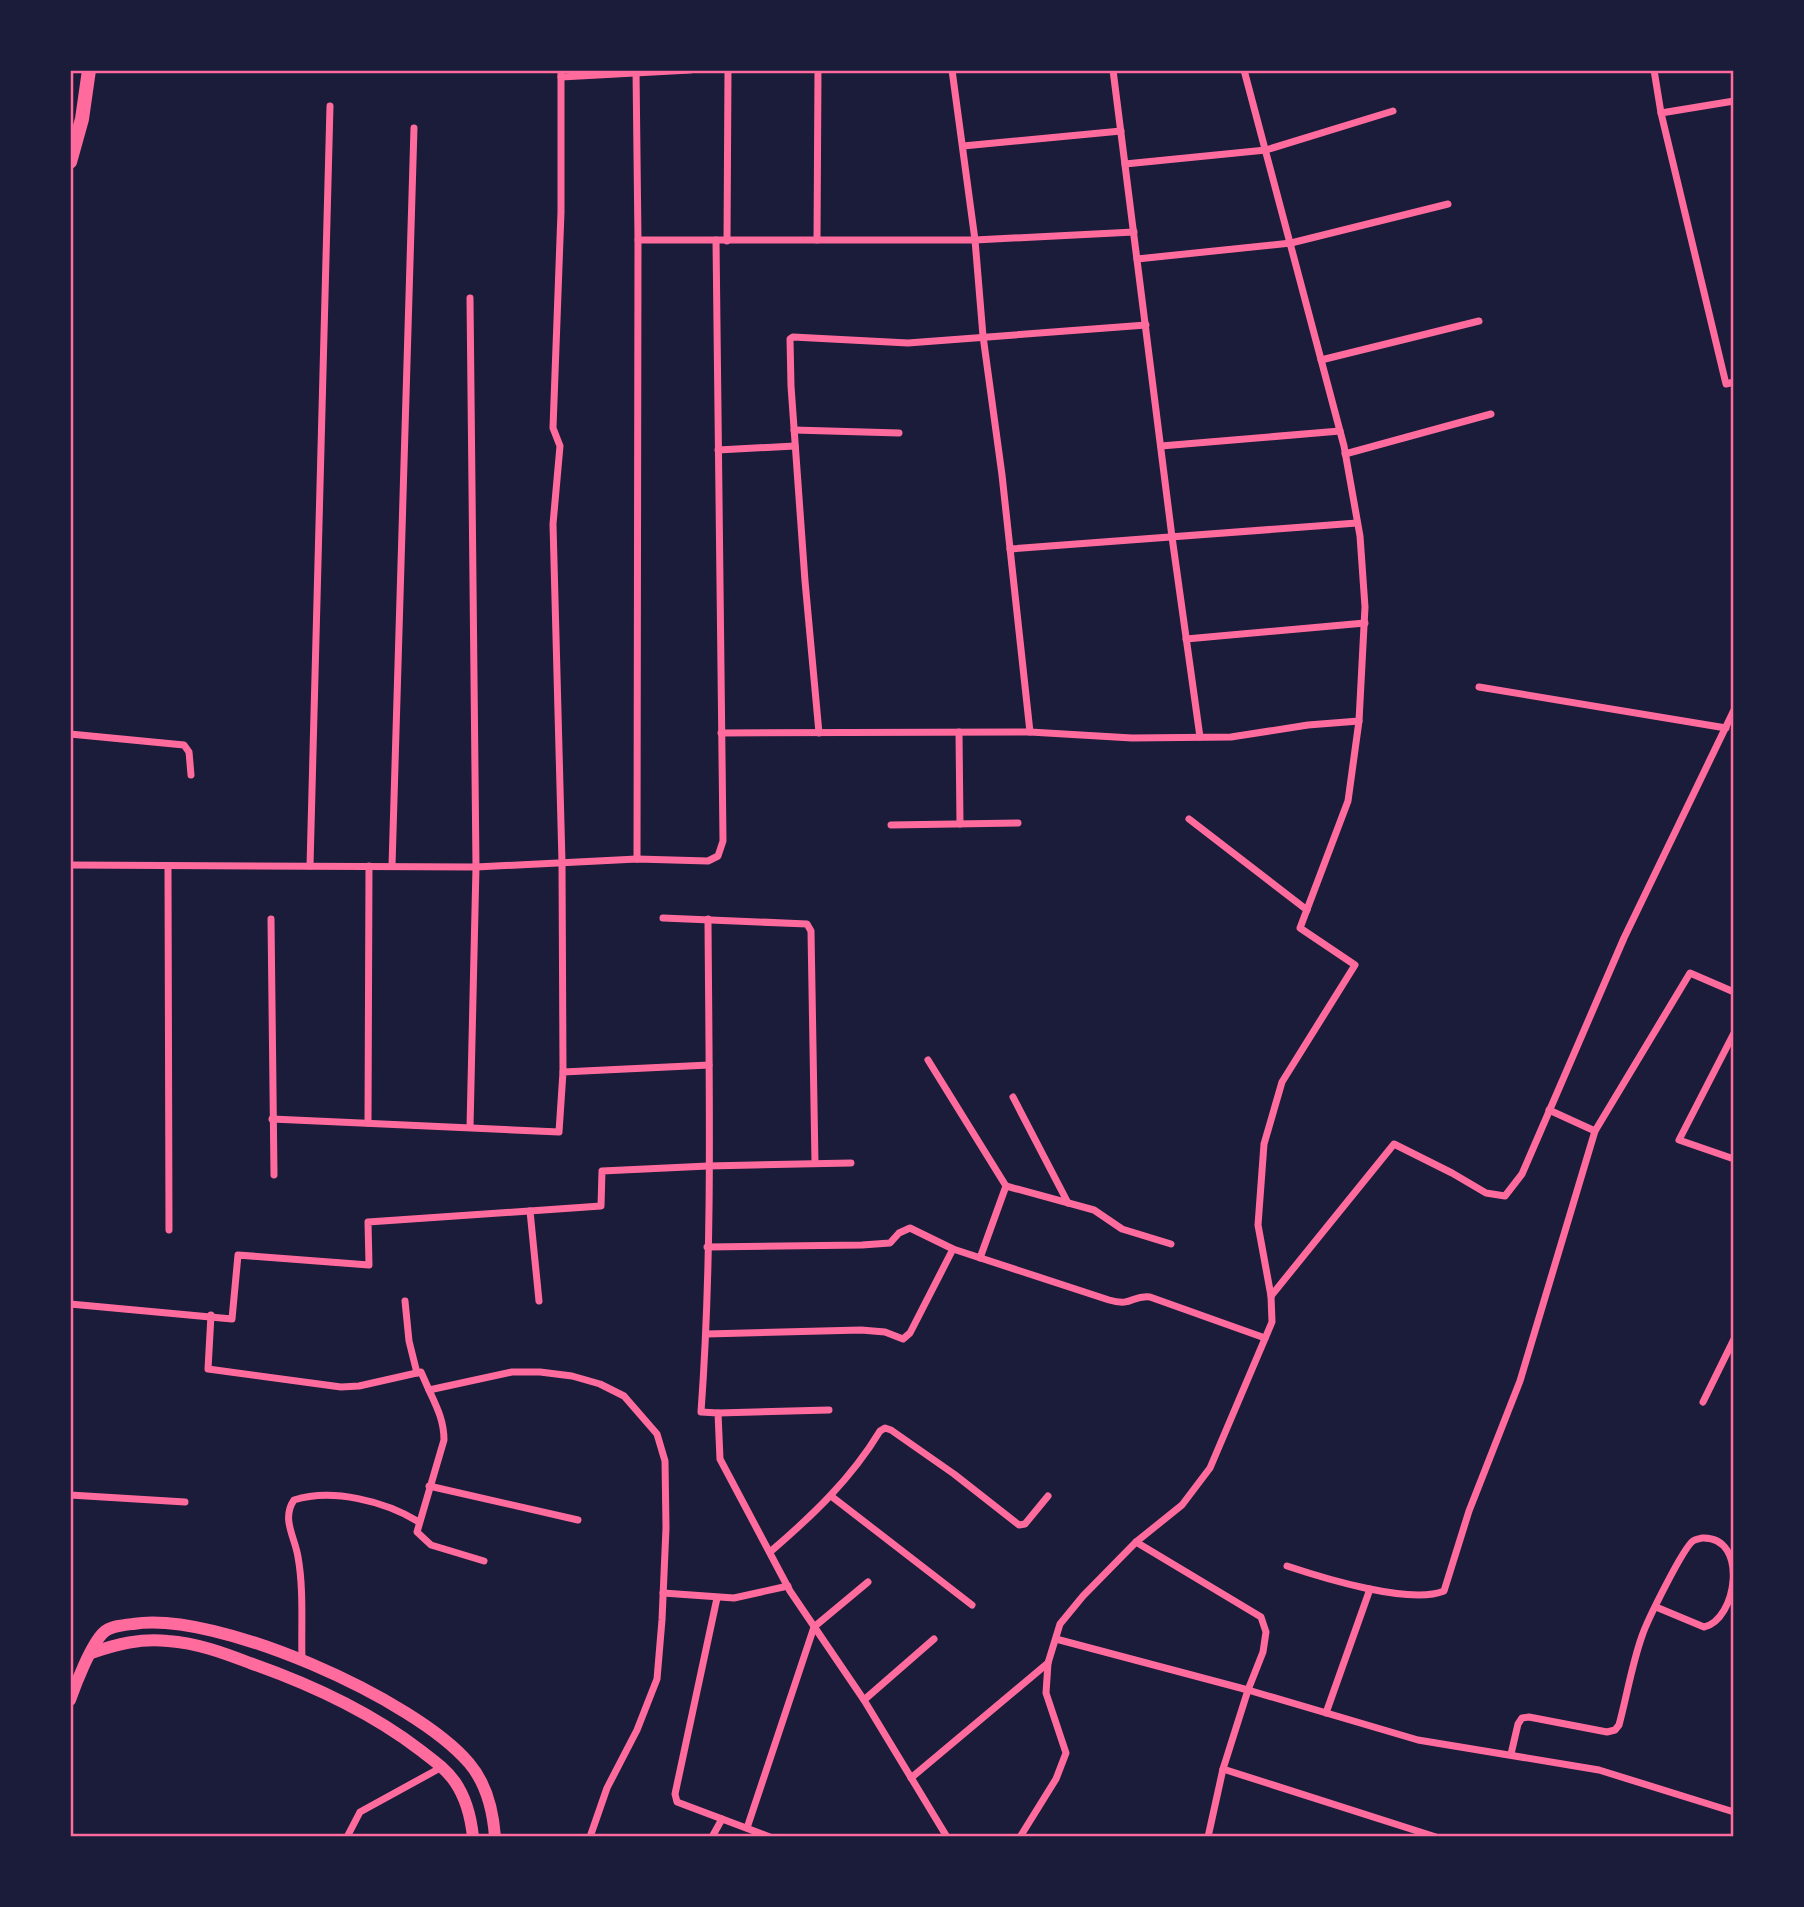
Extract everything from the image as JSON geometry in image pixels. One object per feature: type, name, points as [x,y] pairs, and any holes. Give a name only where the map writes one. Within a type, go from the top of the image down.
[{"type":"highway","points":[[70,162],[82,119],[89,70]]},
{"type":"main road","points":[[70,1700],[103,1632],[117,1626],[154,1622],[194,1626],[236,1637],[302,1660],[383,1699],[456,1749],[481,1780],[493,1814],[495,1837]]},
{"type":"main road","points":[[91,1653],[125,1642],[156,1640],[191,1644],[283,1675],[354,1708],[406,1739],[442,1766],[462,1794],[473,1837]]},
{"type":"street","points":[[272,1119],[559,1132],[563,1072],[562,862],[553,524],[560,446],[553,428],[561,212],[561,73],[690,70]]},
{"type":"street","points":[[727,241],[728,70]]},
{"type":"street","points":[[817,240],[818,70]]},
{"type":"street","points":[[952,70],[975,240],[983,337],[1030,732]]},
{"type":"street","points":[[1114,70],[1172,537],[1200,737]]},
{"type":"street","points":[[1020,1837],[1056,1779],[1066,1753],[1046,1693],[1048,1663],[1060,1624],[1083,1596],[1136,1542],[1182,1505],[1210,1468],[1272,1322],[1271,1296],[1258,1225],[1264,1144],[1282,1082],[1354,965],[1300,928],[1348,801],[1359,721],[1365,623],[1357,523],[1340,431],[1244,70]]},
{"type":"street","points":[[1654,70],[1661,113],[1726,384],[1734,382]]},
{"type":"street","points":[[636,71],[637,859]]},
{"type":"street","points":[[1661,113],[1734,101]]},
{"type":"street","points":[[310,866],[330,106]]},
{"type":"street","points":[[1125,164],[1266,150],[1393,111]]},
{"type":"street","points":[[392,866],[414,128]]},
{"type":"street","points":[[963,146],[1121,131]]},
{"type":"street","points":[[1137,258],[1291,243],[1448,204]]},
{"type":"street","points":[[638,240],[975,240],[1134,232]]},
{"type":"street","points":[[70,866],[476,867],[637,859],[708,861],[719,856],[723,841],[716,240]]},
{"type":"street","points":[[470,298],[476,867],[470,1127]]},
{"type":"street","points":[[1321,360],[1479,321]]},
{"type":"street","points":[[819,733],[795,446],[790,339],[793,337],[908,343],[1146,325]]},
{"type":"street","points":[[1345,454],[1491,414]]},
{"type":"street","points":[[794,429],[899,433]]},
{"type":"street","points":[[1161,446],[1340,431]]},
{"type":"street","points":[[718,450],[795,446]]},
{"type":"street","points":[[1010,549],[1357,523]]},
{"type":"street","points":[[1186,639],[1365,623]]},
{"type":"street","points":[[1479,687],[1726,728]]},
{"type":"street","points":[[1271,1296],[1394,1144],[1486,1192],[1505,1196],[1522,1174],[1624,938],[1734,710]]},
{"type":"street","points":[[721,733],[1030,732],[1132,738],[1231,737],[1308,725],[1359,721]]},
{"type":"street","points":[[959,732],[960,824]]},
{"type":"street","points":[[70,734],[184,745],[189,752],[191,775]]},
{"type":"street","points":[[1189,818],[1307,910]]},
{"type":"street","points":[[891,825],[1018,823]]},
{"type":"street","points":[[168,866],[169,1230]]},
{"type":"street","points":[[368,1123],[369,866]]},
{"type":"street","points":[[663,918],[807,924],[811,931],[815,1163]]},
{"type":"street","points":[[271,919],[274,1175]]},
{"type":"street","points":[[708,919],[707,1334],[701,1412],[829,1410]]},
{"type":"street","points":[[1286,1566],[1370,1589],[1427,1596],[1444,1591],[1469,1511],[1520,1381],[1595,1131],[1690,974],[1734,992]]},
{"type":"street","points":[[1734,1033],[1679,1140],[1734,1159]]},
{"type":"street","points":[[928,1060],[1006,1186],[1094,1210],[1122,1229],[1171,1244]]},
{"type":"street","points":[[563,1072],[709,1065]]},
{"type":"street","points":[[1013,1097],[1068,1203]]},
{"type":"street","points":[[1549,1110],[1595,1131]]},
{"type":"street","points":[[70,1304],[232,1319],[238,1255],[369,1265],[368,1222],[601,1206],[602,1171],[851,1163]]},
{"type":"street","points":[[980,1258],[1006,1186]]},
{"type":"street","points":[[530,1211],[539,1301]]},
{"type":"street","points":[[707,1247],[890,1243],[899,1233],[910,1228],[980,1258],[1123,1304],[1139,1297],[1150,1297],[1265,1338]]},
{"type":"street","points":[[707,1334],[861,1330],[884,1332],[903,1339],[910,1333],[953,1248]]},
{"type":"street","points":[[405,1301],[408,1333],[417,1373]]},
{"type":"street","points":[[211,1315],[208,1369],[341,1387],[359,1387],[421,1371],[444,1427],[444,1440],[417,1532],[431,1545],[484,1561]]},
{"type":"street","points":[[1703,1402],[1734,1339]]},
{"type":"street","points":[[429,1390],[512,1372],[572,1376],[600,1384],[624,1396],[657,1433],[665,1461],[666,1528],[657,1679],[637,1730],[607,1788],[590,1837]]},
{"type":"street","points":[[718,1413],[720,1459],[788,1586],[864,1700],[947,1837]]},
{"type":"street","points":[[770,1552],[819,1509],[854,1470],[880,1431],[885,1428],[954,1474],[1018,1525],[1025,1524],[1048,1496]]},
{"type":"street","points":[[429,1486],[578,1520]]},
{"type":"street","points":[[70,1494],[185,1502]]},
{"type":"street","points":[[831,1496],[972,1605]]},
{"type":"street","points":[[302,1660],[299,1559],[288,1527],[288,1517],[294,1500],[303,1497],[329,1497],[366,1500],[397,1510],[419,1522]]},
{"type":"street","points":[[1511,1754],[1522,1718],[1529,1717],[1607,1732],[1615,1730],[1619,1725],[1642,1635],[1656,1607],[1693,1541],[1702,1538],[1712,1540],[1721,1544],[1729,1553],[1733,1563],[1732,1589],[1720,1617],[1712,1625],[1704,1627],[1656,1607]]},
{"type":"street","points":[[1136,1542],[1261,1617],[1266,1632],[1263,1652],[1223,1769],[1208,1837]]},
{"type":"street","points":[[747,1828],[814,1627],[868,1582]]},
{"type":"street","points":[[663,1592],[734,1598],[788,1586]]},
{"type":"street","points":[[1326,1713],[1370,1589]]},
{"type":"street","points":[[717,1598],[675,1794],[677,1802],[770,1837]]},
{"type":"street","points":[[864,1700],[934,1639]]},
{"type":"street","points":[[1056,1639],[1248,1690],[1418,1740],[1599,1770],[1734,1812]]},
{"type":"street","points":[[911,1778],[1048,1663]]},
{"type":"street","points":[[347,1837],[360,1812],[442,1766]]},
{"type":"street","points":[[1223,1769],[1436,1837]]},
{"type":"street","points":[[712,1837],[722,1819]]}]
